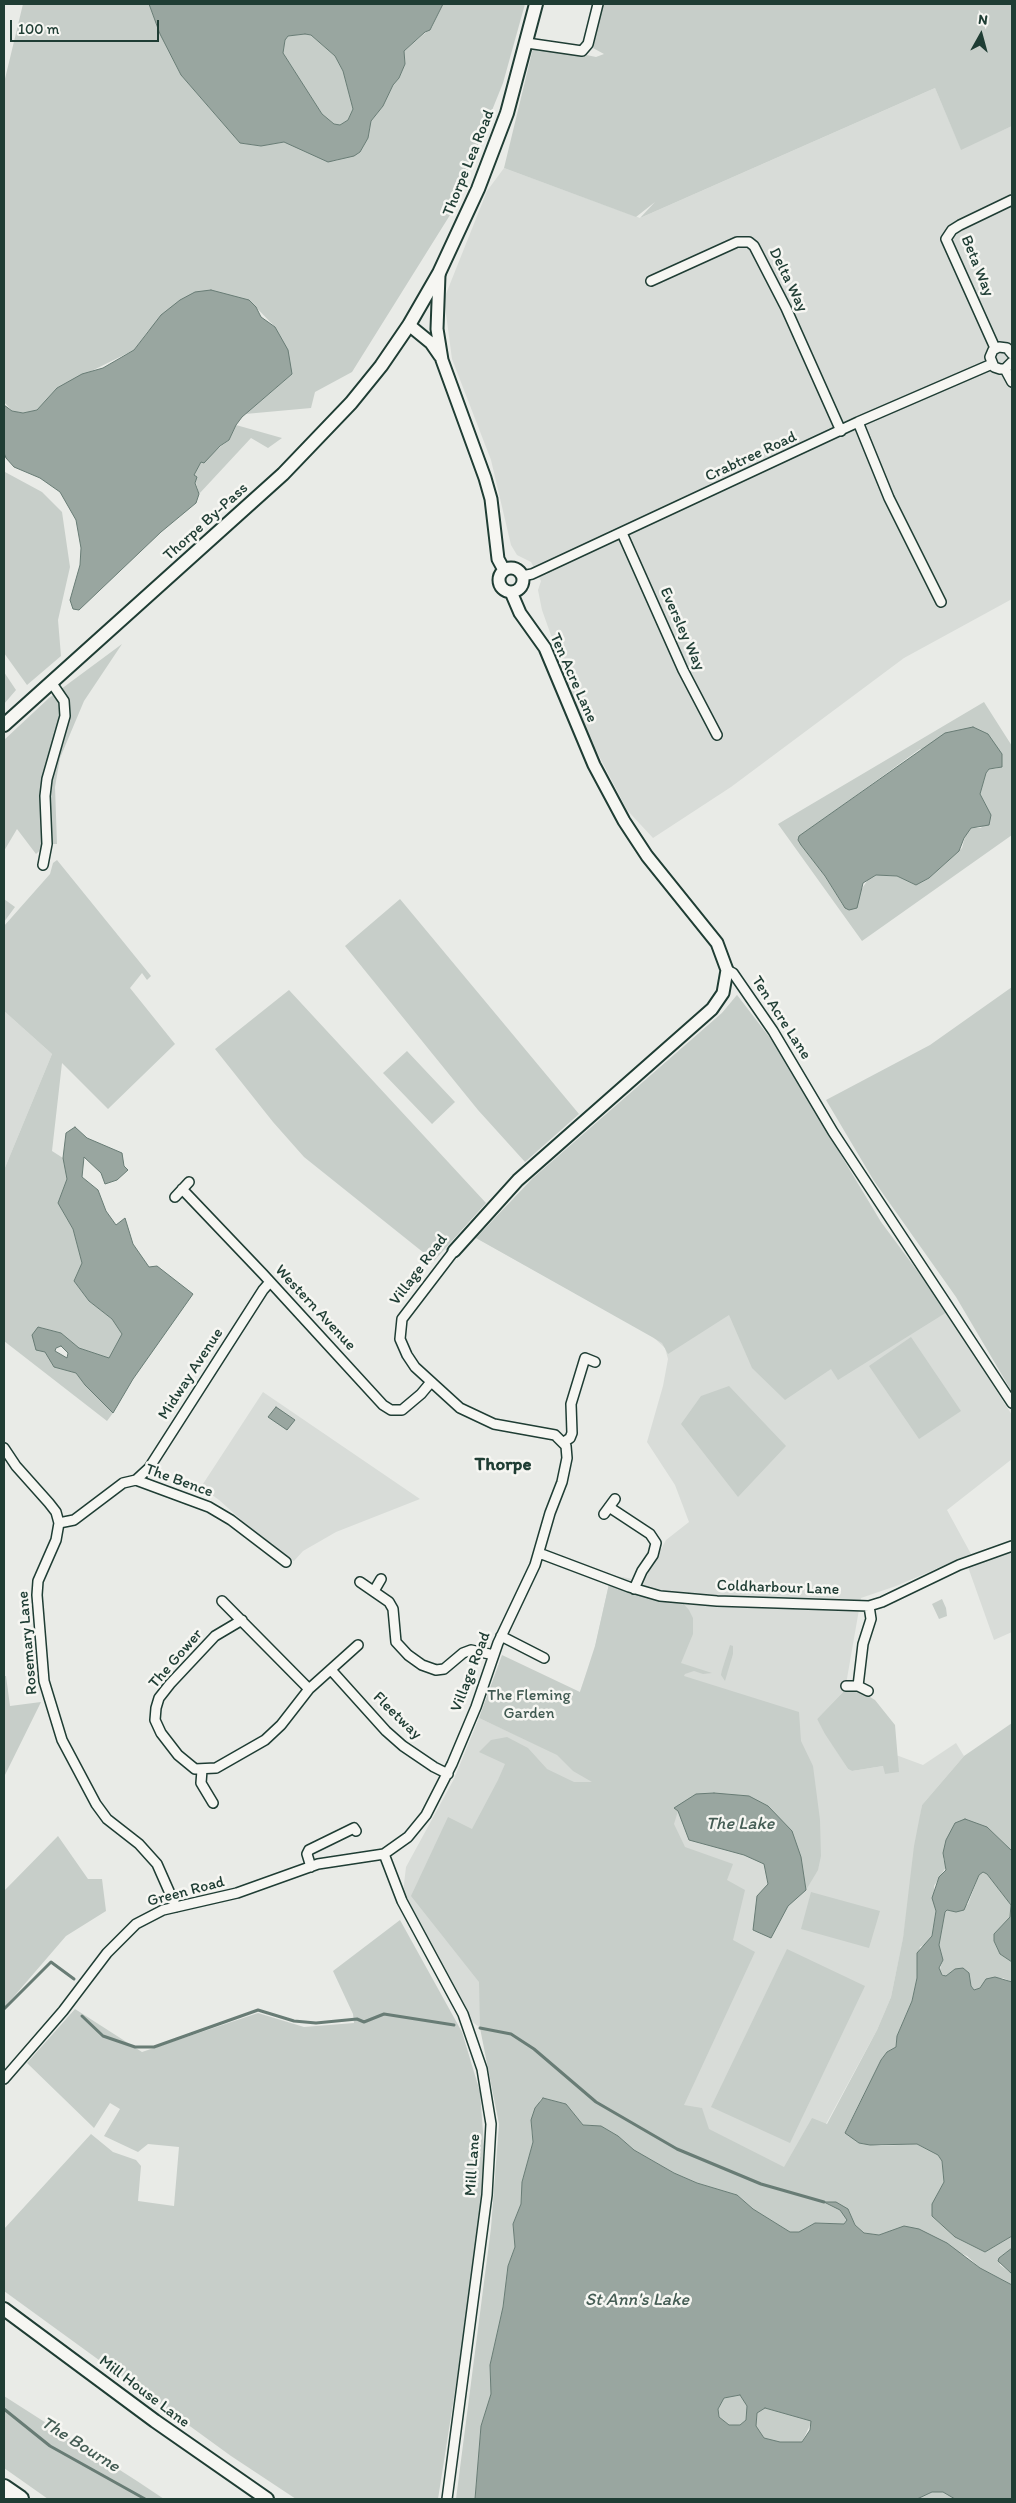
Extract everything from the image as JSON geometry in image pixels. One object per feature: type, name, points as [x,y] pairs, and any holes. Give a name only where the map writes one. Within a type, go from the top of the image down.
[{"type":"highway","points":[[4,2488],[20,2499]]},
{"type":"main road","name":"Thorpe Lea Road","points":[[409,325],[439,273],[478,189],[494,147],[527,43],[536,4]]},
{"type":"main road","name":"Thorpe By-Pass","points":[[4,724],[230,523],[315,443],[375,373],[409,325]]},
{"type":"main road","name":"Mill House Lane","points":[[4,2309],[155,2421],[267,2499]]},
{"type":"street","points":[[527,43],[582,51],[588,44],[598,4]]},
{"type":"street","name":"Beta Way","points":[[995,348],[946,239],[952,230],[960,224],[1012,200]]},
{"type":"street","name":"Delta Way","points":[[651,281],[737,242],[749,242],[754,246],[786,308],[841,431]]},
{"type":"street","points":[[439,273],[437,329],[442,360],[485,478],[491,499],[498,559],[504,570]]},
{"type":"street","points":[[409,325],[431,343],[442,360]]},
{"type":"street","points":[[1005,369],[996,368],[992,364],[990,357],[995,348],[1003,346],[1012,354]]},
{"type":"street","points":[[1005,369],[1012,362]]},
{"type":"street","name":"Crabtree Road","points":[[522,576],[532,574],[858,422],[992,364]]},
{"type":"street","points":[[1005,369],[1012,382]]},
{"type":"street","points":[[858,422],[889,498],[941,602]]},
{"type":"street","name":"Eversley Way","points":[[622,533],[683,670],[717,735]]},
{"type":"street","points":[[504,570],[517,570],[522,576],[519,589],[506,592],[499,584],[498,579],[504,570]]},
{"type":"street","name":"Ten Acre Lane","points":[[511,592],[520,612],[545,648],[594,765],[624,821],[646,856],[717,943],[727,970],[733,973],[773,1031],[833,1132],[1012,1403]]},
{"type":"street","points":[[43,865],[47,844],[45,796],[66,708],[59,691],[51,682]]},
{"type":"street","name":"Village Road","points":[[384,1854],[408,1837],[426,1815],[448,1774],[476,1707],[501,1636],[538,1553],[566,1468],[567,1450],[564,1442],[550,1434],[509,1427],[481,1419],[460,1408],[431,1382],[407,1355],[400,1339],[400,1326],[408,1309],[454,1250],[518,1180],[712,1009],[723,993],[727,970]]},
{"type":"street","points":[[175,1197],[189,1182]]},
{"type":"street","name":"Western Avenue","points":[[182,1189],[388,1409],[398,1411],[408,1407],[431,1382]]},
{"type":"street","name":"Midway Avenue","points":[[136,1480],[149,1468],[263,1290],[270,1282]]},
{"type":"street","points":[[564,1442],[572,1434],[571,1404],[585,1358],[596,1362]]},
{"type":"street","points":[[4,1448],[16,1466],[56,1512],[59,1523]]},
{"type":"street","name":"The Bence","points":[[59,1523],[74,1520],[123,1483],[136,1480],[209,1507],[231,1520],[286,1562]]},
{"type":"street","points":[[609,1507],[650,1534],[656,1543],[653,1555],[642,1571],[634,1589]]},
{"type":"street","name":"Rosemary Lane","points":[[59,1523],[56,1540],[37,1587],[44,1681],[52,1713],[62,1740],[96,1804],[108,1819],[139,1844],[157,1864],[176,1907]]},
{"type":"street","name":"Coldharbour Lane","points":[[538,1553],[634,1589],[660,1596],[717,1601],[869,1606],[882,1602],[959,1565],[1012,1546]]},
{"type":"street","points":[[374,1591],[381,1579]]},
{"type":"street","points":[[360,1582],[389,1602],[393,1609],[396,1642],[408,1655],[422,1665],[436,1670],[444,1669],[463,1653],[472,1650],[494,1656]]},
{"type":"street","points":[[222,1601],[309,1689]]},
{"type":"street","points":[[858,1686],[863,1644],[871,1619],[869,1606]]},
{"type":"street","name":"The Gower","points":[[202,1770],[189,1766],[169,1745],[156,1720],[156,1708],[159,1698],[170,1684],[215,1636],[242,1620]]},
{"type":"street","points":[[501,1636],[544,1658]]},
{"type":"street","points":[[213,1803],[201,1783],[202,1770],[216,1768],[265,1740],[281,1725],[309,1689],[332,1671],[358,1645]]},
{"type":"street","name":"Fleetway","points":[[332,1671],[386,1731],[403,1746],[448,1774]]},
{"type":"street","points":[[846,1686],[858,1686],[868,1691]]},
{"type":"street","points":[[311,1867],[307,1854],[309,1850],[354,1828],[356,1831]]},
{"type":"street","name":"Green Road","points":[[4,2079],[38,2041],[92,1971],[124,1935],[149,1916],[176,1907],[237,1894],[332,1861],[384,1854]]},
{"type":"street","name":"Mill Lane","points":[[384,1854],[402,1901],[462,2014],[482,2069],[491,2124],[487,2195],[447,2499]]},
{"type":"shaded area","points":[[935,88],[961,149],[1012,126],[1012,599],[904,658],[731,787],[653,838],[627,810],[583,725],[542,610],[538,590],[541,581],[531,562],[517,555],[511,545],[491,460],[452,359],[444,299],[487,191],[504,168],[640,218]]},
{"type":"shaded area","points":[[737,995],[773,1042],[881,1222],[930,1287],[1012,1415],[1012,1459],[947,1510],[971,1554],[896,1586],[861,1598],[845,1690],[817,1719],[848,1769],[852,1771],[883,1766],[898,1772],[896,1755],[923,1765],[956,1743],[964,1756],[922,1805],[903,1939],[891,1997],[877,2030],[789,2192],[511,2034],[480,2028],[463,2014],[402,1901],[406,1867],[454,1779],[479,1718],[557,1754],[593,1656],[611,1575],[644,1581],[666,1540],[689,1522],[675,1485],[647,1442],[663,1386],[668,1359],[665,1348],[652,1336],[476,1238],[533,1178],[722,1013]]},
{"type":"shaded area","points":[[4,1011],[52,1054],[4,1170]]},
{"type":"shaded area","points":[[263,1392],[420,1499],[336,1532],[303,1551],[294,1561],[282,1556],[219,1500],[201,1487]]},
{"type":"shaded area","points":[[1012,1552],[1012,1632],[994,1640],[968,1567]]},
{"type":"green space","points":[[23,4],[149,4],[160,34],[181,75],[240,143],[261,146],[284,142],[335,161],[360,152],[368,138],[371,121],[383,106],[393,85],[399,78],[405,64],[404,51],[432,27],[443,4],[525,4],[503,83],[450,215],[352,372],[315,392],[311,408],[245,414],[292,374],[275,327],[249,300],[148,331],[134,350],[57,388],[37,410],[23,413],[12,411],[4,402],[4,83]]},
{"type":"green space","points":[[603,4],[1012,4],[1012,126],[961,150],[935,88],[640,218],[655,202],[636,217],[504,168],[534,44],[596,57],[604,54],[593,48]]},
{"type":"green space","points":[[311,35],[335,56],[343,71],[353,109],[348,120],[340,125],[334,124],[322,114],[283,53],[285,39],[288,36]]},
{"type":"green space","points":[[236,425],[282,438],[268,448],[251,438],[199,494],[194,475],[201,462],[229,440]]},
{"type":"green space","points":[[4,466],[5,472],[42,492],[62,512],[70,567],[58,620],[61,656],[27,685],[4,653]]},
{"type":"green space","points":[[122,644],[84,701],[60,758],[55,787],[57,844],[47,844],[36,854],[17,829],[4,851],[4,740],[49,698]]},
{"type":"green space","points":[[4,672],[16,690],[4,704]]},
{"type":"green space","points":[[984,702],[1012,746],[1012,835],[862,941],[778,824]],"holes":[[[920,749],[998,769],[989,769],[986,773],[980,794],[991,815],[981,828],[971,828],[966,833],[962,848],[929,878],[916,885],[897,876],[876,875],[869,878],[861,890],[842,904],[825,876],[801,845],[800,836]]]},
{"type":"green space","points":[[57,860],[151,976],[147,980],[142,973],[130,988],[175,1044],[108,1109],[62,1063],[52,1151],[63,1158],[68,1179],[58,1203],[73,1229],[82,1263],[74,1281],[89,1301],[112,1319],[122,1334],[109,1358],[79,1348],[61,1333],[39,1327],[45,1351],[54,1367],[76,1373],[85,1385],[113,1413],[107,1421],[4,1341],[4,1170],[52,1054],[4,1011],[4,926],[50,874],[53,863]]},
{"type":"green space","points":[[4,899],[15,907],[4,922]]},
{"type":"green space","points":[[400,899],[579,1114],[525,1162],[478,1110],[345,946]]},
{"type":"green space","points":[[1012,987],[1012,1392],[956,1297],[874,1181],[826,1100],[930,1045]]},
{"type":"green space","points":[[289,990],[486,1203],[434,1261],[304,1157],[273,1122],[215,1049]]},
{"type":"green space","points":[[737,995],[773,1042],[881,1222],[947,1312],[838,1380],[831,1369],[785,1400],[752,1368],[729,1315],[668,1354],[662,1343],[476,1238],[533,1178],[722,1013]]},
{"type":"green space","points":[[407,1051],[455,1102],[432,1124],[383,1073]]},
{"type":"green space","points":[[911,1337],[961,1411],[919,1439],[869,1366]]},
{"type":"green space","points":[[729,1386],[786,1446],[738,1497],[681,1424],[701,1396]]},
{"type":"green space","name":"The Fleming Garden","points":[[611,1575],[681,1601],[689,1610],[693,1618],[693,1634],[681,1663],[712,1673],[703,1674],[694,1671],[684,1676],[799,1712],[801,1741],[813,1766],[820,1820],[821,1856],[818,1870],[806,1890],[801,1857],[678,1811],[674,1824],[685,1847],[733,1864],[727,1880],[745,1890],[733,1940],[755,1952],[684,2105],[702,2108],[709,2129],[784,2167],[812,2118],[827,2124],[877,2030],[891,1997],[903,1938],[914,1846],[922,1805],[964,1756],[1012,1723],[1012,1851],[987,1827],[943,1858],[946,1867],[934,1886],[936,1911],[932,1936],[928,1943],[920,1947],[917,1961],[917,1978],[912,2001],[897,2036],[896,2047],[887,2052],[881,2060],[846,2130],[859,2143],[881,2146],[917,2144],[938,2155],[942,2161],[944,2182],[936,2197],[932,2216],[955,2237],[985,2252],[1012,2236],[1012,2248],[999,2258],[1000,2265],[1012,2274],[1012,2285],[980,2268],[967,2256],[899,2228],[879,2235],[864,2233],[855,2225],[848,2209],[845,2215],[847,2220],[844,2224],[815,2223],[799,2232],[790,2232],[753,2209],[737,2195],[697,2183],[674,2173],[634,2150],[618,2136],[601,2126],[583,2125],[566,2104],[543,2098],[540,2100],[531,2126],[533,2142],[522,2182],[521,2204],[513,2224],[515,2247],[508,2266],[503,2307],[490,2365],[491,2394],[481,2426],[475,2499],[456,2499],[491,2228],[499,2124],[480,2028],[479,1982],[411,1896],[448,1817],[472,1829],[498,1780],[505,1764],[479,1752],[491,1740],[507,1737],[528,1748],[547,1769],[574,1782],[592,1782],[573,1771],[557,1755],[479,1718],[502,1655],[580,1692],[595,1646]]},
{"type":"green space","points":[[942,1599],[947,1616],[939,1619],[932,1604]]},
{"type":"green space","points":[[730,1645],[733,1646],[733,1654],[725,1681],[721,1675]]},
{"type":"green space","points":[[4,1676],[6,1676],[10,1706],[41,1702],[4,1777]]},
{"type":"green space","points":[[845,1690],[860,1691],[875,1700],[895,1725],[899,1772],[885,1774],[883,1766],[852,1771],[848,1769],[817,1719]]},
{"type":"green space","points":[[58,1836],[88,1879],[102,1879],[106,1911],[66,1936],[4,2008],[4,1891]]},
{"type":"green space","points":[[983,1872],[987,1874],[1011,1905],[1010,1917],[994,1934],[994,1941],[1000,1954],[1012,1962],[1012,1982],[1003,1978],[986,1980],[980,1988],[974,1990],[971,1986],[969,1973],[955,1969],[946,1976],[939,1972],[943,1960],[939,1945],[945,1912],[947,1910],[956,1912],[968,1904],[979,1875]]},
{"type":"green space","points":[[811,1892],[880,1911],[869,1948],[801,1929]]},
{"type":"green space","points":[[400,1920],[462,2032],[480,2092],[484,2145],[482,2193],[460,2359],[438,2499],[296,2499],[231,2456],[4,2291],[4,2229],[91,2134],[113,2152],[136,2160],[141,2166],[138,2201],[174,2206],[179,2147],[148,2144],[138,2152],[104,2136],[120,2109],[110,2103],[94,2128],[27,2063],[75,2009],[142,2052],[258,2013],[304,2027],[354,2023],[353,2014],[333,1971]]},
{"type":"green space","points":[[787,1949],[865,1986],[790,2143],[711,2107]]},
{"type":"green space","points":[[740,2395],[747,2406],[746,2420],[740,2425],[729,2425],[719,2417],[718,2409],[724,2398]]},
{"type":"green space","points":[[4,2396],[164,2499],[48,2499],[4,2468]]},
{"type":"green space","points":[[765,2408],[812,2421],[802,2442],[780,2442],[764,2438],[756,2426],[757,2413]]},
{"type":"green space","points":[[932,2492],[943,2492],[955,2499],[917,2499]]},
{"type":"water","points":[[149,4],[443,4],[430,30],[425,32],[404,51],[405,64],[399,78],[393,85],[383,106],[371,121],[368,138],[360,152],[354,156],[328,162],[284,142],[261,146],[240,143],[181,75],[160,34]],"holes":[[[311,35],[335,56],[343,71],[353,109],[348,120],[340,125],[334,124],[322,114],[283,53],[285,40],[288,36]]]},
{"type":"water","points":[[211,290],[249,300],[256,307],[261,317],[275,327],[288,350],[292,374],[242,417],[229,440],[220,446],[204,463],[201,462],[194,475],[197,477],[195,483],[199,494],[196,503],[161,532],[79,610],[73,609],[70,600],[80,565],[81,548],[76,520],[60,492],[40,478],[14,467],[6,458],[4,453],[4,405],[12,411],[23,413],[37,410],[57,388],[82,374],[103,368],[134,350],[161,315],[180,300],[195,292]]},
{"type":"water","points":[[973,727],[988,734],[1002,754],[1002,767],[989,769],[980,794],[991,815],[989,825],[971,828],[964,838],[959,851],[929,878],[916,885],[897,876],[876,875],[863,883],[857,908],[849,910],[845,908],[825,876],[801,845],[798,840],[799,836],[945,733]]},
{"type":"water","points":[[75,1127],[87,1138],[122,1153],[124,1166],[128,1170],[117,1180],[105,1184],[101,1173],[84,1157],[82,1177],[98,1190],[106,1211],[116,1225],[125,1218],[133,1244],[149,1267],[157,1266],[193,1294],[133,1379],[113,1413],[85,1385],[76,1373],[54,1367],[45,1352],[36,1350],[32,1335],[38,1327],[61,1333],[79,1348],[109,1358],[122,1334],[112,1319],[89,1301],[74,1281],[82,1263],[73,1229],[58,1203],[67,1179],[63,1158],[66,1133]],"holes":[[[61,1346],[68,1353],[67,1358],[55,1351],[56,1348]]]},
{"type":"water","points":[[276,1407],[295,1420],[287,1430],[268,1417]]},
{"type":"water","name":"The Lake","points":[[714,1793],[749,1796],[768,1806],[792,1831],[801,1857],[806,1890],[788,1906],[771,1938],[753,1930],[757,1896],[768,1884],[764,1864],[744,1855],[689,1840],[678,1811],[674,1808],[696,1794]]},
{"type":"water","points":[[965,1819],[987,1827],[1012,1851],[1012,1962],[1000,1954],[994,1941],[994,1934],[1010,1917],[1011,1905],[987,1874],[983,1872],[979,1875],[964,1910],[956,1912],[947,1910],[945,1912],[939,1945],[943,1960],[939,1968],[942,1975],[946,1976],[955,1969],[963,1968],[969,1973],[971,1986],[974,1990],[980,1988],[986,1979],[995,1977],[1012,1982],[1012,2236],[985,2252],[955,2237],[932,2216],[932,2204],[944,2182],[942,2161],[938,2155],[917,2144],[870,2145],[859,2143],[845,2133],[881,2060],[887,2052],[896,2047],[897,2036],[912,2001],[917,1978],[917,1953],[932,1936],[936,1911],[932,1898],[939,1877],[946,1870],[943,1853],[946,1840],[955,1823]]},
{"type":"water","name":"St Ann's Lake","points":[[543,2098],[566,2104],[583,2125],[601,2126],[618,2136],[634,2150],[674,2173],[697,2183],[737,2195],[753,2209],[790,2232],[799,2232],[815,2223],[844,2224],[847,2220],[840,2210],[824,2202],[836,2202],[848,2209],[855,2225],[864,2233],[879,2235],[904,2226],[919,2229],[947,2243],[980,2268],[1012,2285],[1012,2499],[955,2499],[943,2492],[932,2492],[917,2499],[475,2499],[481,2426],[491,2394],[490,2365],[503,2307],[508,2266],[515,2247],[513,2224],[521,2204],[522,2182],[533,2142],[531,2120],[535,2108]],"holes":[[[740,2395],[747,2406],[746,2420],[740,2425],[729,2425],[719,2417],[718,2409],[724,2398]],[[765,2408],[811,2421],[810,2430],[802,2442],[780,2442],[764,2438],[756,2426],[757,2413]]]},
{"type":"water","points":[[1012,2248],[1012,2274],[998,2261],[999,2258]]},
{"type":"waterway","points":[[4,2009],[51,1962],[74,1979]]},
{"type":"waterway","points":[[82,2016],[103,2036],[135,2047],[154,2047],[258,2010],[294,2021],[316,2023],[357,2019],[364,2022],[384,2014],[454,2025]]},
{"type":"waterway","points":[[480,2028],[511,2034],[534,2049],[596,2102],[677,2149],[761,2184],[824,2202]]},
{"type":"waterway","name":"The Bourne","points":[[4,2409],[50,2446],[145,2499]]},
{"type":"district","name":"Thorpe","points":[[503,1465]]}]
